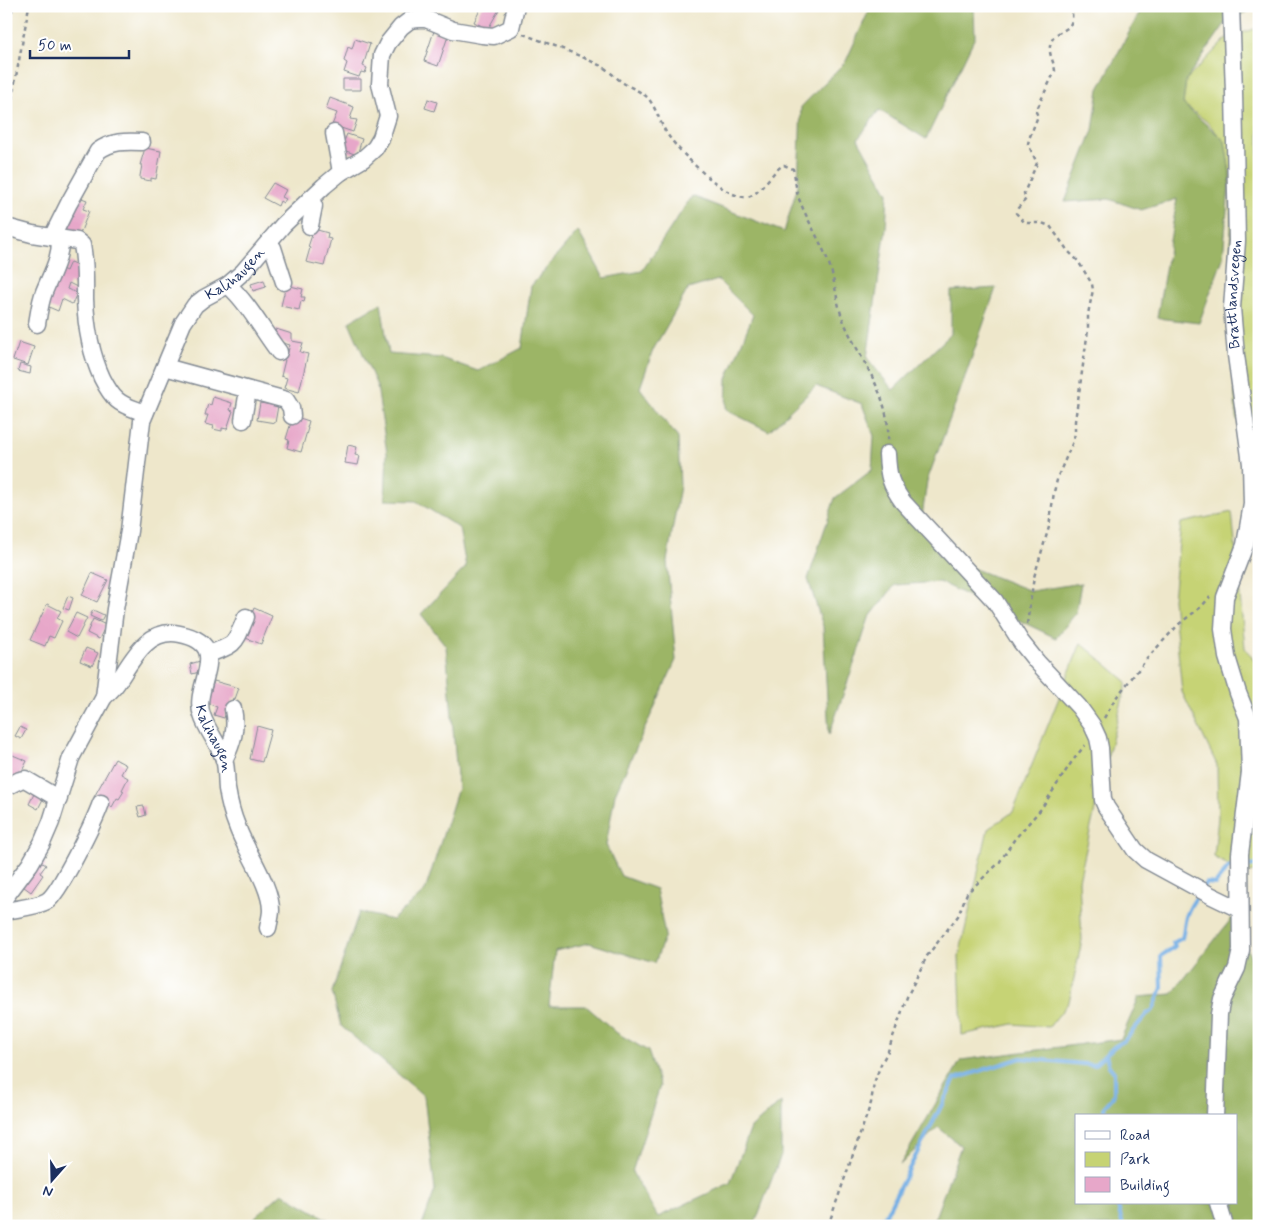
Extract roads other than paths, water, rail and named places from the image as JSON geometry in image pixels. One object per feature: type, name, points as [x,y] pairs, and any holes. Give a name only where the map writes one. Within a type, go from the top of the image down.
[{"type":"street","name":"Brattlandsvegen","points":[[1215,1114],[1219,1014],[1222,999],[1237,968],[1241,950],[1240,854],[1250,772],[1248,718],[1227,657],[1224,629],[1225,597],[1245,545],[1252,504],[1251,464],[1236,356],[1232,308],[1237,241],[1231,6]]},
{"type":"street","name":"Kalihaugen","points":[[104,697],[115,609],[129,530],[140,436],[145,413],[189,313],[204,298],[228,285],[243,272],[283,225],[310,199],[341,172],[363,159],[375,148],[381,138],[388,116],[373,84],[382,55],[388,43],[412,13],[453,30],[494,36],[514,17]]},
{"type":"street","points":[[334,133],[341,172]]},
{"type":"street","points":[[37,324],[40,303],[59,258],[59,238],[69,203],[98,151],[115,143],[142,142]]},
{"type":"street","points":[[310,199],[314,206],[310,226]]},
{"type":"street","points":[[6,227],[78,241],[82,245],[86,264],[85,297],[88,336],[96,364],[115,399],[145,413]]},
{"type":"street","points":[[269,242],[273,248],[284,282]]},
{"type":"street","points":[[228,285],[249,308],[264,333],[279,352]]},
{"type":"street","points":[[165,367],[286,400],[291,408],[292,416]]},
{"type":"street","points":[[244,420],[248,390]]},
{"type":"street","points":[[887,454],[888,470],[893,488],[903,502],[995,601],[1037,662],[1079,707],[1096,732],[1100,748],[1103,800],[1135,850],[1146,860],[1212,896],[1240,906]]},
{"type":"street","points":[[208,654],[231,646],[237,639],[246,617]]},
{"type":"street","name":"Kalihaugen","points":[[6,896],[30,864],[42,843],[72,758],[104,697],[115,686],[140,648],[158,636],[168,633],[179,633],[199,642],[208,654],[209,664],[200,708],[224,760],[229,795],[237,827],[268,895],[271,908],[268,928]]},
{"type":"street","points":[[224,760],[232,746],[235,732],[233,709]]},
{"type":"street","points":[[10,785],[25,779],[59,799]]},
{"type":"street","points":[[6,911],[42,903],[52,898],[78,851],[101,803]]},
{"type":"street","points":[[1218,1204],[1225,1226]]},
{"type":"waterway","points":[[1244,866],[1259,865]]},
{"type":"waterway","points":[[1204,886],[1207,883],[1215,884],[1229,867],[1237,866]]},
{"type":"waterway","points":[[870,1226],[885,1216],[955,1079],[1021,1058],[1094,1065],[1115,1046],[1124,1041],[1147,1014],[1153,1010],[1162,988],[1161,956],[1175,946],[1173,943],[1182,938],[1187,914],[1199,894]]},
{"type":"waterway","points":[[1105,1114],[1104,1107],[1114,1093],[1114,1072],[1109,1066],[1106,1055]]},
{"type":"waterway","points":[[1117,1204],[1123,1226]]},
{"type":"railway","points":[[6,35],[12,6]]}]
